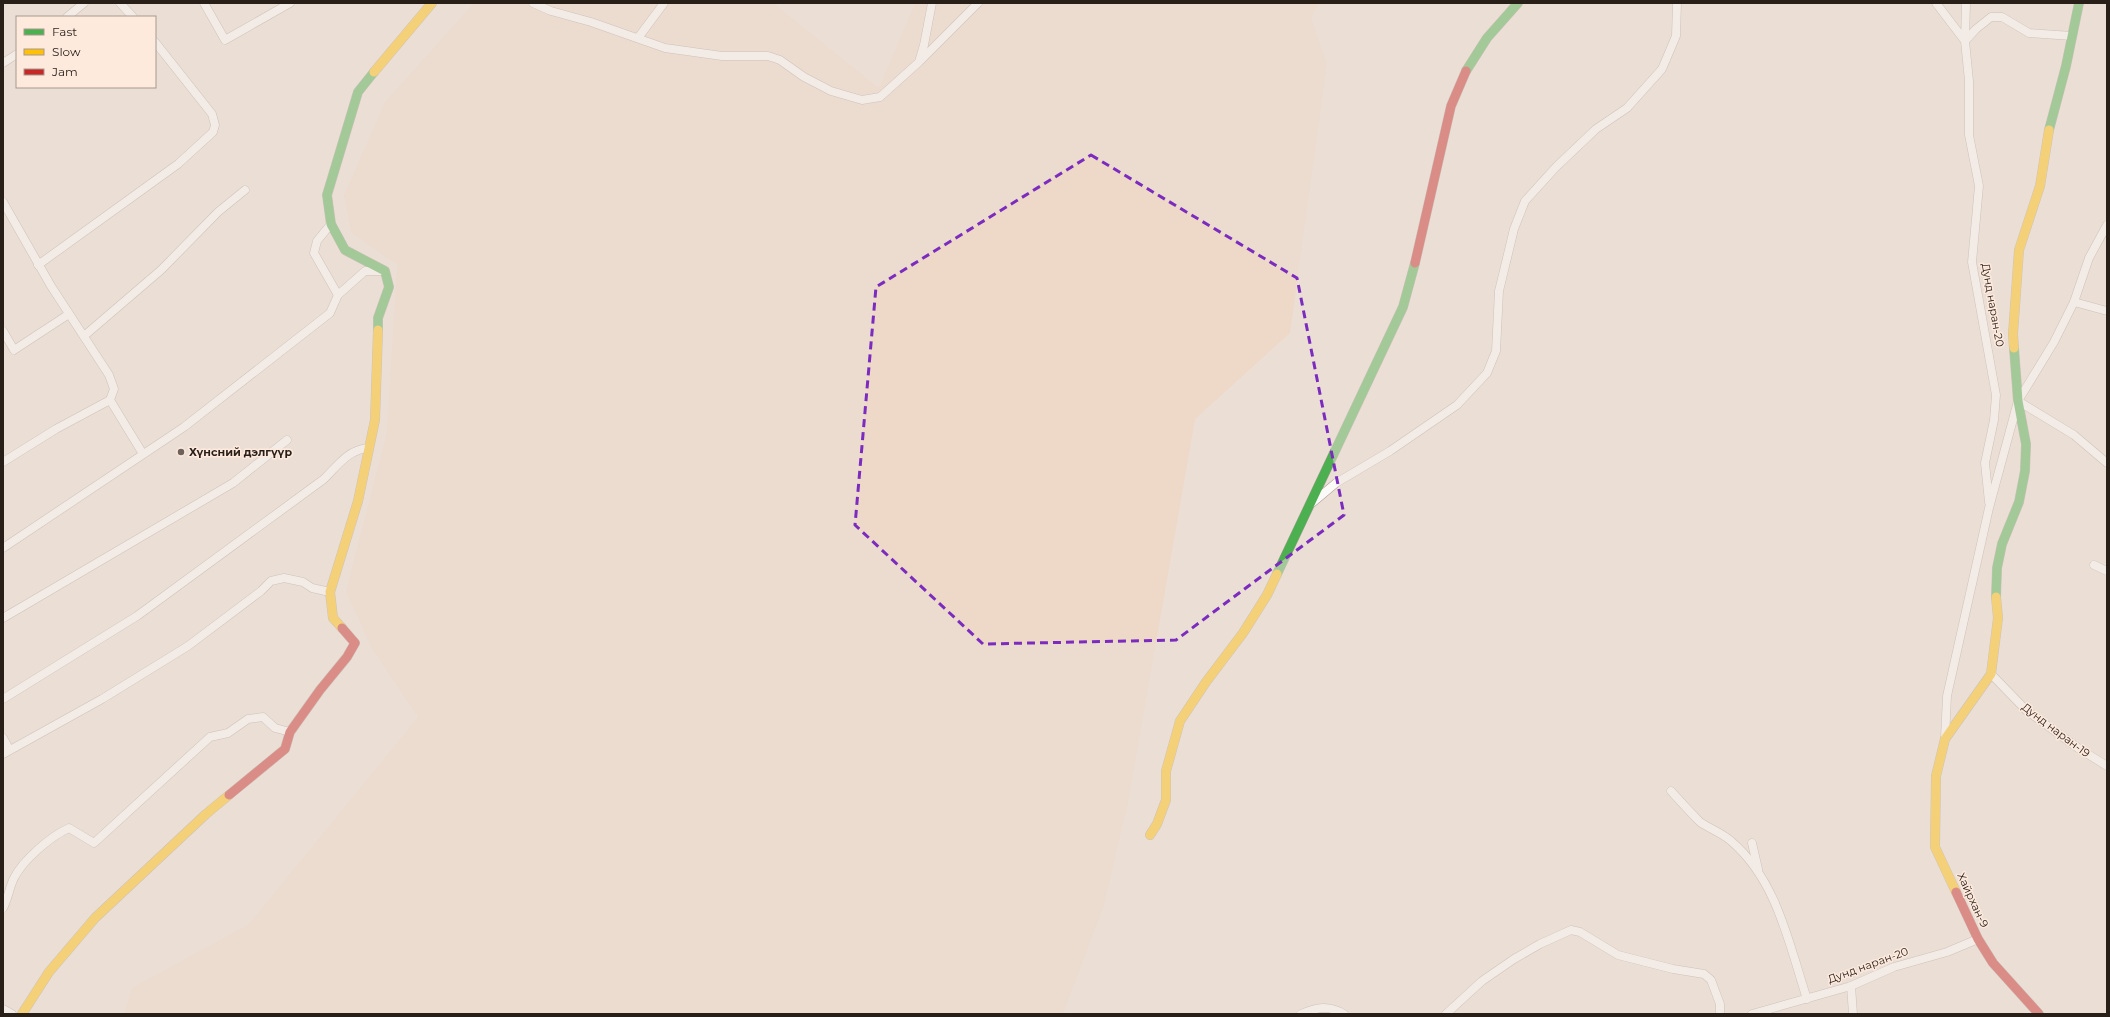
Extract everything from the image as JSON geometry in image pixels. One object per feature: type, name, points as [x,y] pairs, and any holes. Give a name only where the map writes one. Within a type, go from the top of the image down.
[{"type":"street","points":[[68,16],[84,3]]},
{"type":"street","points":[[120,3],[132,16]]},
{"type":"street","points":[[204,3],[225,40],[290,3]]},
{"type":"street","points":[[22,1014],[49,972],[95,918],[206,814],[284,749],[290,732],[320,690],[347,657],[355,643],[333,618],[330,592],[358,501],[375,420],[378,318],[389,287],[385,271],[345,250],[331,224],[327,195],[358,92],[432,3]]},
{"type":"street","points":[[534,3],[665,48],[722,56],[768,56],[780,60],[804,77],[831,91],[862,100],[880,97],[919,62],[978,3]]},
{"type":"street","points":[[638,38],[664,3]]},
{"type":"street","points":[[898,87],[919,62],[932,3]]},
{"type":"street","points":[[1150,835],[1157,824],[1166,800],[1166,771],[1180,721],[1206,682],[1243,633],[1267,595],[1307,507],[1368,384],[1402,307],[1412,276],[1451,106],[1468,70],[1487,38],[1518,3]]},
{"type":"street","points":[[1307,507],[1336,483],[1390,450],[1457,405],[1487,373],[1496,351],[1499,291],[1514,229],[1525,201],[1556,167],[1596,129],[1627,108],[1662,69],[1676,36],[1677,3]]},
{"type":"street","points":[[1936,3],[1965,41],[1976,29],[1991,17],[2002,17],[2029,33],[2072,36]]},
{"type":"street","name":"Дунд наран-20","points":[[1966,3],[1965,41],[1969,81],[1969,135],[1980,186],[1972,262],[1996,395],[1994,420],[1985,463],[1989,508]]},
{"type":"street","name":"Дунд наран-20","points":[[1936,776],[1945,739],[1991,674],[1998,618],[1996,596],[1997,568],[2002,544],[2019,502],[2025,471],[2026,444],[2018,401],[2013,334],[2019,250],[2040,186],[2048,134],[2079,3]]},
{"type":"street","points":[[38,265],[178,164],[213,132],[215,125],[212,114],[156,43]]},
{"type":"street","points":[[3,63],[16,55]]},
{"type":"street","points":[[84,336],[161,270],[218,212],[245,190]]},
{"type":"street","points":[[3,462],[56,429],[110,400],[114,390],[109,375],[38,265],[4,208]]},
{"type":"street","points":[[331,224],[317,241],[314,253],[338,295]]},
{"type":"street","points":[[1945,739],[1947,696],[1989,508],[2018,401],[2054,342],[2074,302],[2089,258],[2107,225]]},
{"type":"street","points":[[3,548],[19,539],[184,427],[330,313],[338,295],[365,271],[385,271]]},
{"type":"street","points":[[2074,302],[2107,311]]},
{"type":"street","points":[[3,331],[14,350],[69,314]]},
{"type":"street","points":[[110,400],[143,454]]},
{"type":"street","points":[[2018,401],[2074,435],[2107,463]]},
{"type":"street","points":[[3,618],[233,483],[287,440]]},
{"type":"street","points":[[3,699],[137,616],[324,479],[348,455],[358,448],[369,448]]},
{"type":"street","points":[[2094,565],[2107,571]]},
{"type":"street","points":[[3,738],[6,752],[102,699],[188,646],[261,592],[271,581],[284,578],[303,582],[312,588],[330,592]]},
{"type":"street","name":"Дунд наран-19","points":[[1991,674],[2026,710],[2078,748],[2107,766]]},
{"type":"street","points":[[3,908],[14,879],[19,871],[36,852],[51,839],[69,828],[94,843],[210,737],[228,733],[248,719],[263,717],[275,728],[290,732]]},
{"type":"street","name":"Хайрхан-9","points":[[1936,776],[1935,847],[1978,939],[1993,963],[2040,1014]]},
{"type":"street","points":[[1671,791],[1701,822],[1731,841],[1758,870],[1769,890],[1783,924],[1807,999]]},
{"type":"street","points":[[1752,843],[1758,870]]},
{"type":"street","points":[[1446,1014],[1482,981],[1514,959],[1540,944],[1571,930],[1580,932],[1618,955],[1673,970],[1704,974],[1711,980],[1720,1004],[1720,1014]]},
{"type":"street","name":"Дунд наран-20","points":[[1752,1014],[1851,986],[1894,968],[1947,952],[1978,939]]},
{"type":"street","points":[[1851,986],[1853,1014]]},
{"type":"street","points":[[1301,1014],[1316,1007],[1334,1008],[1344,1014]]},
{"type":"street","points":[[3,1009],[12,1014]]},
{"type":"highlighted area","points":[[1091,155],[1297,278],[1344,515],[1176,640],[983,644],[855,525],[876,287]]},
{"type":"shaded area","points":[[474,3],[673,3],[676,5],[680,3],[773,3],[879,88],[915,3],[1319,3],[1311,18],[1327,64],[1290,333],[1195,419],[1128,803],[1104,905],[1063,1014],[124,1014],[132,988],[249,924],[418,717],[371,647],[346,591],[387,432],[397,265],[351,232],[344,195],[385,102]]},
{"type":"traffic: fast","points":[[1466,71],[1487,38],[1518,3]]},
{"type":"traffic: fast","points":[[2049,130],[2066,66],[2079,3]]},
{"type":"traffic: fast","points":[[374,72],[358,92],[327,195],[331,224],[345,250],[385,271],[389,287],[378,318],[378,330]]},
{"type":"traffic: fast","points":[[1277,574],[1403,307],[1415,263]]},
{"type":"traffic: fast","points":[[1996,597],[1997,568],[2002,544],[2019,502],[2025,471],[2026,444],[2018,401],[2014,348]]},
{"type":"traffic: slow","points":[[374,72],[432,3]]},
{"type":"traffic: slow","points":[[2014,348],[2013,334],[2019,250],[2040,186],[2049,130]]},
{"type":"traffic: slow","points":[[342,628],[333,618],[330,592],[358,501],[375,420],[378,330]]},
{"type":"traffic: slow","points":[[1150,835],[1157,824],[1166,800],[1166,771],[1180,721],[1206,682],[1243,633],[1267,595],[1277,574]]},
{"type":"traffic: slow","points":[[1956,892],[1935,847],[1936,776],[1945,739],[1991,674],[1998,618],[1996,597]]},
{"type":"traffic: slow","points":[[22,1014],[49,972],[95,918],[206,814],[229,795]]},
{"type":"traffic: jam","points":[[1415,263],[1451,106],[1466,71]]},
{"type":"traffic: jam","points":[[229,795],[285,749],[290,732],[320,690],[347,657],[355,643],[342,628]]},
{"type":"traffic: jam","points":[[1956,892],[1978,939],[1993,963],[2039,1014]]},
{"type":"place","name":"Хүнсний дэлгүүр","points":[[181,452]]}]
